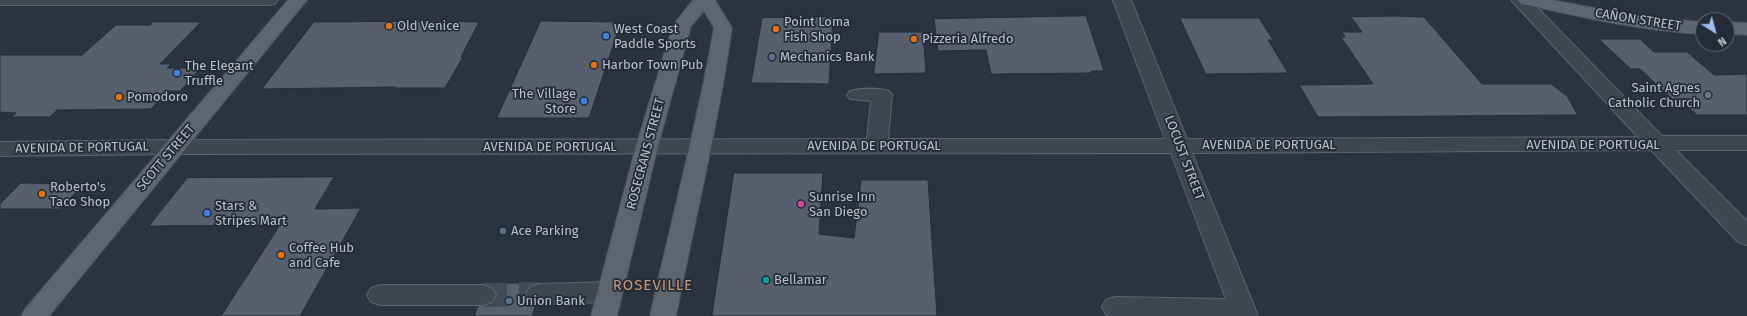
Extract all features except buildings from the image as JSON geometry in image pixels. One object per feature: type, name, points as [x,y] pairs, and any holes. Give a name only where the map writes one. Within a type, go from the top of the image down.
[{"type":"main road","name":"SCOTT STREET","points":[[34,316],[298,0]]},
{"type":"main road","name":"ROSECRANS STREET","points":[[604,316],[647,146],[682,25],[705,0],[723,28],[712,95],[699,146],[664,316]]},
{"type":"main road","name":"CAÑON STREET","points":[[1527,0],[1632,21],[1695,27]]},
{"type":"main road","points":[[1735,28],[1747,28]]},
{"type":"street","points":[[0,0],[269,0]]},
{"type":"street","name":"LOCUST STREET","points":[[1122,0],[1243,313]]},
{"type":"street","points":[[1520,0],[1747,236]]},
{"type":"street","points":[[858,95],[882,95],[877,146]]},
{"type":"street","name":"AVENIDA DE PORTUGAL","points":[[0,149],[175,147],[1747,144]]},
{"type":"street","points":[[539,294],[610,292]]},
{"type":"street","points":[[380,295],[483,295]]},
{"type":"street","points":[[1115,307],[1243,313]]},
{"type":"tunnel","points":[[483,295],[539,294]]},
{"type":"place","name":"Old Venice","points":[[389,26]]},
{"type":"place","name":"Point Loma Fish Shop","points":[[776,29]]},
{"type":"place","name":"West Coast Paddle Sports","points":[[606,36]]},
{"type":"place","name":"Pizzeria Alfredo","points":[[914,39]]},
{"type":"place","name":"Mechanics Bank","points":[[772,57]]},
{"type":"place","name":"Harbor Town Pub","points":[[594,65]]},
{"type":"place","name":"The Elegant Truffle","points":[[177,73]]},
{"type":"place","name":"Saint Agnes Catholic Church","points":[[1708,95]]},
{"type":"place","name":"Pomodoro","points":[[119,97]]},
{"type":"place","name":"The Village Store","points":[[584,101]]},
{"type":"place","name":"Roberto's Taco Shop","points":[[42,194]]},
{"type":"place","name":"Sunrise Inn San Diego","points":[[801,204]]},
{"type":"place","name":"Stars & Stripes Mart","points":[[207,213]]},
{"type":"place","name":"Ace Parking","points":[[503,231]]},
{"type":"place","name":"Coffee Hub and Cafe","points":[[281,255]]},
{"type":"place","name":"Bellamar","points":[[766,280]]},
{"type":"place","name":"Union Bank","points":[[509,301]]},
{"type":"district","name":"ROSEVILLE","points":[[653,286]]}]
